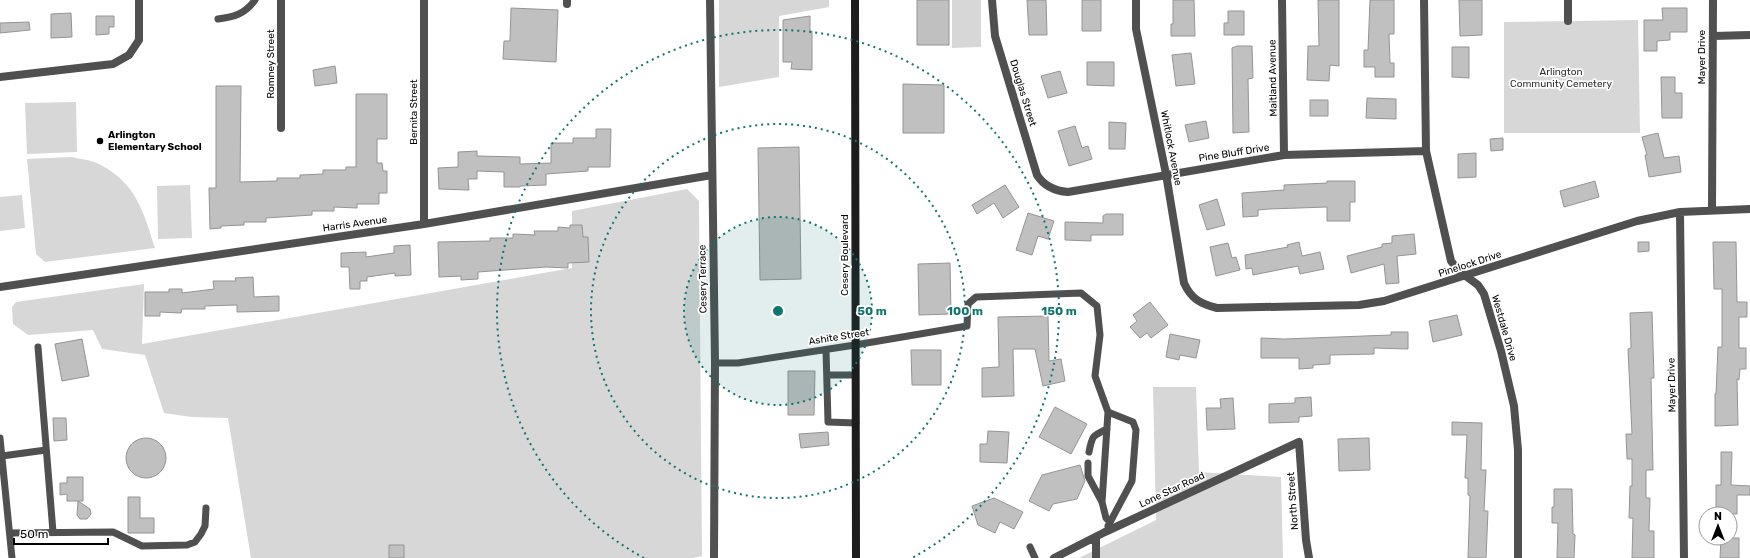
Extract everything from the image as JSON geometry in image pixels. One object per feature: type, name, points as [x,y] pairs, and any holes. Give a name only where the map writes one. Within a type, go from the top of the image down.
[{"type":"main road","name":"Cesery Boulevard","points":[[855,0],[856,558]]},
{"type":"street","points":[[0,78],[43,74],[113,64],[130,55],[139,40],[139,0]]},
{"type":"street","name":"Romney Street","points":[[280,128],[281,0]]},
{"type":"street","name":"Bernita Street","points":[[424,0],[424,224]]},
{"type":"street","name":"Cesery Terrace","points":[[710,0],[714,363],[714,558]]},
{"type":"street","name":"Douglas Street","points":[[992,0],[995,36],[1037,175],[1048,186]]},
{"type":"street","name":"Whitlock Avenue","points":[[1136,0],[1136,29],[1166,174],[1184,283],[1193,298]]},
{"type":"street","name":"Maitland Avenue","points":[[1282,0],[1284,155]]},
{"type":"street","name":"Westdale Drive","points":[[1424,0],[1426,151],[1451,261],[1466,276],[1478,285],[1484,294],[1502,351],[1514,406],[1518,450],[1518,558]]},
{"type":"street","points":[[1568,0],[1568,21]]},
{"type":"street","name":"Mayer Drive","points":[[1712,210],[1713,0]]},
{"type":"street","points":[[1712,36],[1750,35]]},
{"type":"street","name":"Pine Bluff Drive","points":[[1048,186],[1058,191],[1068,192],[1284,155],[1426,151]]},
{"type":"street","name":"Harris Avenue","points":[[0,287],[424,224],[712,175]]},
{"type":"street","name":"Pinelock Drive","points":[[1193,298],[1202,304],[1217,308],[1359,305],[1384,301],[1637,221],[1680,212],[1750,209]]},
{"type":"street","name":"Mayer Drive","points":[[1680,212],[1684,558]]},
{"type":"street","name":"Lone Star Road","points":[[1054,558],[1106,532],[1299,442]]},
{"type":"street","name":"North Street","points":[[1299,442],[1306,540],[1309,558]]},
{"type":"street","points":[[1096,537],[1096,558]]},
{"type":"lane","points":[[218,19],[235,17],[245,12],[255,0]]},
{"type":"lane","name":"Ashite Street","points":[[714,363],[738,363],[855,346],[966,326],[968,304],[976,297],[1081,293],[1097,306],[1100,336],[1095,376],[1108,412]]},
{"type":"lane","points":[[38,347],[53,532]]},
{"type":"lane","points":[[826,350],[828,422],[856,423]]},
{"type":"lane","points":[[827,375],[856,375]]},
{"type":"lane","points":[[1102,502],[1108,412],[1133,422],[1136,430],[1132,481],[1108,520],[1106,532]]},
{"type":"lane","points":[[1089,452],[1091,438],[1107,429]]},
{"type":"lane","points":[[0,438],[12,558]]},
{"type":"lane","points":[[2,456],[46,450]]},
{"type":"lane","points":[[1088,463],[1088,476],[1102,502],[1108,520]]},
{"type":"lane","points":[[10,533],[113,532],[142,546],[187,545],[195,542],[201,534],[205,526],[206,508]]},
{"type":"lane","points":[[1030,547],[1035,558]]},
{"type":"green space","points":[[719,0],[829,0],[829,7],[779,16],[779,77],[719,87]]},
{"type":"green space","points":[[952,0],[981,0],[981,47],[952,48]]},
{"type":"green space","name":"Arlington Community Cemetery","points":[[1638,20],[1640,133],[1504,133],[1504,22]]},
{"type":"green space","points":[[76,102],[77,152],[27,154],[25,103]]},
{"type":"green space","points":[[72,157],[99,164],[122,180],[137,200],[142,210],[155,248],[45,262],[36,254],[27,159]]},
{"type":"green space","points":[[190,185],[192,238],[158,239],[157,186]]},
{"type":"green space","points":[[687,189],[699,201],[702,556],[693,558],[251,558],[228,418],[191,417],[164,413],[145,355],[102,349],[93,330],[28,335],[13,324],[12,307],[16,302],[144,284],[142,344],[572,268],[572,211]]},
{"type":"green space","points":[[22,195],[25,228],[0,231],[0,197]]},
{"type":"green space","points":[[1153,387],[1196,387],[1199,472],[1281,477],[1283,558],[1079,558],[1156,520]]},
{"type":"building","points":[[917,0],[949,0],[949,45],[917,45]]},
{"type":"building","points":[[1027,0],[1046,0],[1047,35],[1029,35]]},
{"type":"building","points":[[1082,0],[1101,0],[1101,31],[1082,31]]},
{"type":"building","points":[[1173,0],[1194,0],[1195,36],[1171,36],[1171,24],[1173,24]]},
{"type":"building","points":[[1318,0],[1339,0],[1339,66],[1330,65],[1329,81],[1307,80],[1308,46],[1319,46]]},
{"type":"building","points":[[1370,0],[1394,0],[1394,34],[1389,34],[1390,63],[1394,63],[1394,77],[1375,77],[1375,67],[1364,67],[1364,50],[1368,50]]},
{"type":"building","points":[[1459,0],[1482,0],[1482,35],[1460,36]]},
{"type":"building","points":[[511,8],[558,10],[556,62],[503,59],[504,41],[510,41]]},
{"type":"building","points":[[1662,8],[1687,8],[1687,32],[1670,32],[1670,40],[1657,41],[1657,51],[1644,51],[1644,20],[1663,20]]},
{"type":"building","points":[[1228,11],[1244,11],[1244,35],[1224,35],[1224,23],[1228,23]]},
{"type":"building","points":[[71,13],[72,37],[51,38],[51,14]]},
{"type":"building","points":[[96,16],[114,16],[114,27],[109,27],[109,34],[96,35]]},
{"type":"building","points":[[810,16],[810,31],[812,31],[812,70],[791,69],[792,62],[783,62],[783,20]]},
{"type":"building","points":[[29,22],[30,30],[0,33],[0,23]]},
{"type":"building","points":[[1237,46],[1252,46],[1253,78],[1248,79],[1249,132],[1233,133],[1232,48]]},
{"type":"building","points":[[1452,47],[1469,47],[1469,78],[1452,77]]},
{"type":"building","points":[[1191,53],[1195,84],[1176,86],[1172,55]]},
{"type":"building","points":[[1087,62],[1114,62],[1114,86],[1087,85]]},
{"type":"building","points":[[335,66],[337,83],[315,86],[313,70]]},
{"type":"building","points":[[1060,71],[1067,93],[1048,98],[1041,76]]},
{"type":"building","points":[[1661,77],[1675,77],[1675,93],[1682,93],[1682,118],[1662,118]]},
{"type":"building","points":[[903,84],[944,85],[944,133],[903,133]]},
{"type":"building","points":[[216,86],[241,86],[240,182],[277,181],[277,178],[300,178],[300,175],[323,174],[323,170],[346,170],[346,167],[356,167],[356,94],[387,94],[387,139],[377,139],[377,163],[382,163],[383,171],[387,171],[387,193],[379,193],[379,204],[357,204],[357,208],[334,207],[334,211],[312,211],[312,215],[266,218],[266,222],[244,222],[244,225],[221,226],[221,228],[210,229],[209,188],[216,188]]},
{"type":"building","points":[[1367,98],[1396,99],[1396,119],[1366,118]]},
{"type":"building","points":[[1310,100],[1328,100],[1328,116],[1310,116]]},
{"type":"building","points":[[1206,121],[1209,138],[1189,142],[1185,125]]},
{"type":"building","points":[[1109,122],[1126,123],[1125,149],[1109,149]]},
{"type":"building","points":[[1075,126],[1082,148],[1088,146],[1092,159],[1069,166],[1058,131]]},
{"type":"building","points":[[596,129],[611,129],[610,167],[588,167],[588,171],[546,174],[546,185],[520,187],[504,187],[504,172],[477,171],[477,179],[468,179],[469,190],[439,189],[438,168],[458,167],[458,152],[477,151],[477,156],[520,157],[520,164],[551,163],[551,143],[573,143],[573,138],[596,138]]},
{"type":"building","points":[[1658,133],[1664,158],[1679,156],[1681,172],[1649,177],[1645,155],[1647,155],[1642,137]]},
{"type":"building","points":[[1503,138],[1503,150],[1491,151],[1490,139]]},
{"type":"building","points":[[799,147],[801,279],[760,280],[758,148]]},
{"type":"building","points":[[1476,153],[1476,177],[1458,178],[1458,154]]},
{"type":"building","points":[[1327,181],[1355,181],[1355,202],[1350,202],[1350,221],[1327,221],[1327,207],[1258,210],[1258,216],[1243,217],[1242,193],[1284,190],[1284,185],[1327,183]]},
{"type":"building","points":[[1595,181],[1599,197],[1564,207],[1560,191]]},
{"type":"building","points":[[1005,185],[1019,207],[1003,218],[994,203],[977,214],[972,205]]},
{"type":"building","points":[[1217,199],[1225,225],[1207,230],[1199,205]]},
{"type":"building","points":[[1028,213],[1054,221],[1048,239],[1038,236],[1032,255],[1016,250]]},
{"type":"building","points":[[1106,214],[1123,214],[1123,235],[1091,235],[1091,241],[1065,240],[1065,222],[1103,223],[1103,216]]},
{"type":"building","points":[[570,225],[582,225],[583,237],[588,237],[589,262],[568,263],[568,268],[546,267],[478,272],[478,279],[461,280],[461,276],[439,277],[438,242],[490,241],[490,238],[513,238],[513,234],[535,235],[534,231],[558,231],[558,227],[570,228]]},
{"type":"building","points":[[1414,234],[1416,254],[1397,256],[1399,283],[1386,284],[1384,264],[1351,273],[1347,256],[1382,247],[1382,244],[1392,243],[1392,236]]},
{"type":"building","points":[[1299,242],[1302,256],[1320,252],[1324,269],[1300,274],[1298,266],[1253,275],[1252,268],[1246,269],[1245,255],[1288,247],[1287,245]]},
{"type":"building","points":[[1638,242],[1649,242],[1649,251],[1638,252]]},
{"type":"building","points":[[1713,242],[1736,242],[1737,302],[1747,302],[1747,317],[1739,317],[1739,348],[1746,348],[1746,369],[1740,369],[1739,380],[1737,379],[1738,425],[1715,426],[1715,394],[1718,347],[1722,347],[1722,289],[1714,289]]},
{"type":"building","points":[[1228,243],[1232,258],[1236,257],[1240,270],[1216,276],[1210,247]]},
{"type":"building","points":[[410,245],[411,275],[395,276],[395,273],[367,277],[367,281],[360,281],[360,289],[350,289],[349,267],[341,267],[341,253],[366,252],[366,257],[394,253],[394,246]]},
{"type":"building","points":[[950,263],[951,314],[919,315],[918,264]]},
{"type":"building","points":[[253,277],[254,297],[279,296],[279,311],[237,312],[237,305],[205,306],[205,309],[182,309],[181,313],[160,312],[160,316],[145,316],[145,292],[169,292],[169,289],[182,289],[182,293],[214,289],[213,281],[236,281],[235,278]]},
{"type":"building","points":[[1150,302],[1168,325],[1151,338],[1147,333],[1140,338],[1130,327],[1137,321],[1133,315]]},
{"type":"building","points":[[1652,312],[1654,378],[1651,378],[1653,470],[1646,470],[1646,498],[1650,498],[1649,531],[1654,531],[1654,558],[1632,558],[1633,518],[1629,518],[1630,486],[1632,486],[1632,459],[1627,459],[1626,434],[1632,434],[1628,349],[1631,348],[1630,313]]},
{"type":"building","points":[[1457,315],[1462,335],[1433,342],[1429,321]]},
{"type":"building","points":[[1048,316],[1049,361],[1061,359],[1065,381],[1043,386],[1035,349],[1013,349],[1014,396],[982,397],[982,368],[999,367],[998,317]]},
{"type":"building","points":[[1391,332],[1408,332],[1408,349],[1374,348],[1374,354],[1330,355],[1330,364],[1313,365],[1313,368],[1299,369],[1299,358],[1261,358],[1261,338],[1284,339],[1391,335]]},
{"type":"building","points":[[1170,334],[1200,340],[1196,358],[1180,355],[1179,360],[1166,357]]},
{"type":"building","points":[[82,339],[89,376],[62,381],[55,344]]},
{"type":"building","points":[[911,350],[941,350],[941,385],[912,385]]},
{"type":"building","points":[[788,371],[815,371],[814,415],[788,415]]},
{"type":"building","points":[[1311,397],[1312,416],[1299,417],[1299,422],[1269,423],[1269,404],[1295,403],[1295,398]]},
{"type":"building","points":[[1233,398],[1235,429],[1207,430],[1206,408],[1221,408],[1220,399]]},
{"type":"building","points":[[1055,407],[1087,424],[1071,454],[1039,437]]},
{"type":"building","points":[[53,418],[66,418],[67,440],[54,441]]},
{"type":"building","points":[[1452,422],[1482,423],[1481,470],[1486,470],[1484,511],[1488,511],[1486,558],[1468,558],[1470,496],[1468,495],[1468,478],[1465,478],[1467,435],[1452,435]]},
{"type":"building","points":[[988,431],[1009,432],[1007,463],[980,462],[980,444],[987,444]]},
{"type":"building","points":[[828,432],[829,445],[801,448],[799,434]]},
{"type":"building","points":[[146,438],[160,444],[166,458],[160,472],[146,478],[132,472],[126,458],[132,444]]},
{"type":"building","points":[[1369,438],[1370,470],[1339,471],[1338,439]]},
{"type":"building","points":[[1721,452],[1732,452],[1731,485],[1750,486],[1750,495],[1737,495],[1737,506],[1716,506],[1716,485],[1721,485]]},
{"type":"building","points":[[1080,465],[1085,481],[1077,499],[1053,504],[1049,511],[1029,501],[1042,475]]},
{"type":"building","points":[[67,477],[83,477],[83,501],[67,501],[67,494],[60,495],[60,483],[67,483]]},
{"type":"building","points":[[1554,489],[1572,489],[1573,534],[1575,535],[1574,558],[1557,558],[1558,523],[1552,523]]},
{"type":"building","points":[[128,497],[140,497],[140,518],[154,518],[154,533],[128,533]]},
{"type":"building","points":[[994,498],[1023,512],[1014,529],[1000,522],[995,533],[978,525],[972,506]]},
{"type":"building","points":[[78,501],[90,509],[91,514],[87,519],[80,519],[77,515]]},
{"type":"building","points":[[1739,538],[1739,558],[1720,558],[1721,546],[1738,546]]},
{"type":"building","points":[[389,545],[404,545],[404,558],[389,558]]},
{"type":"place","name":"Arlington Elementary School","points":[[100,141]]}]
